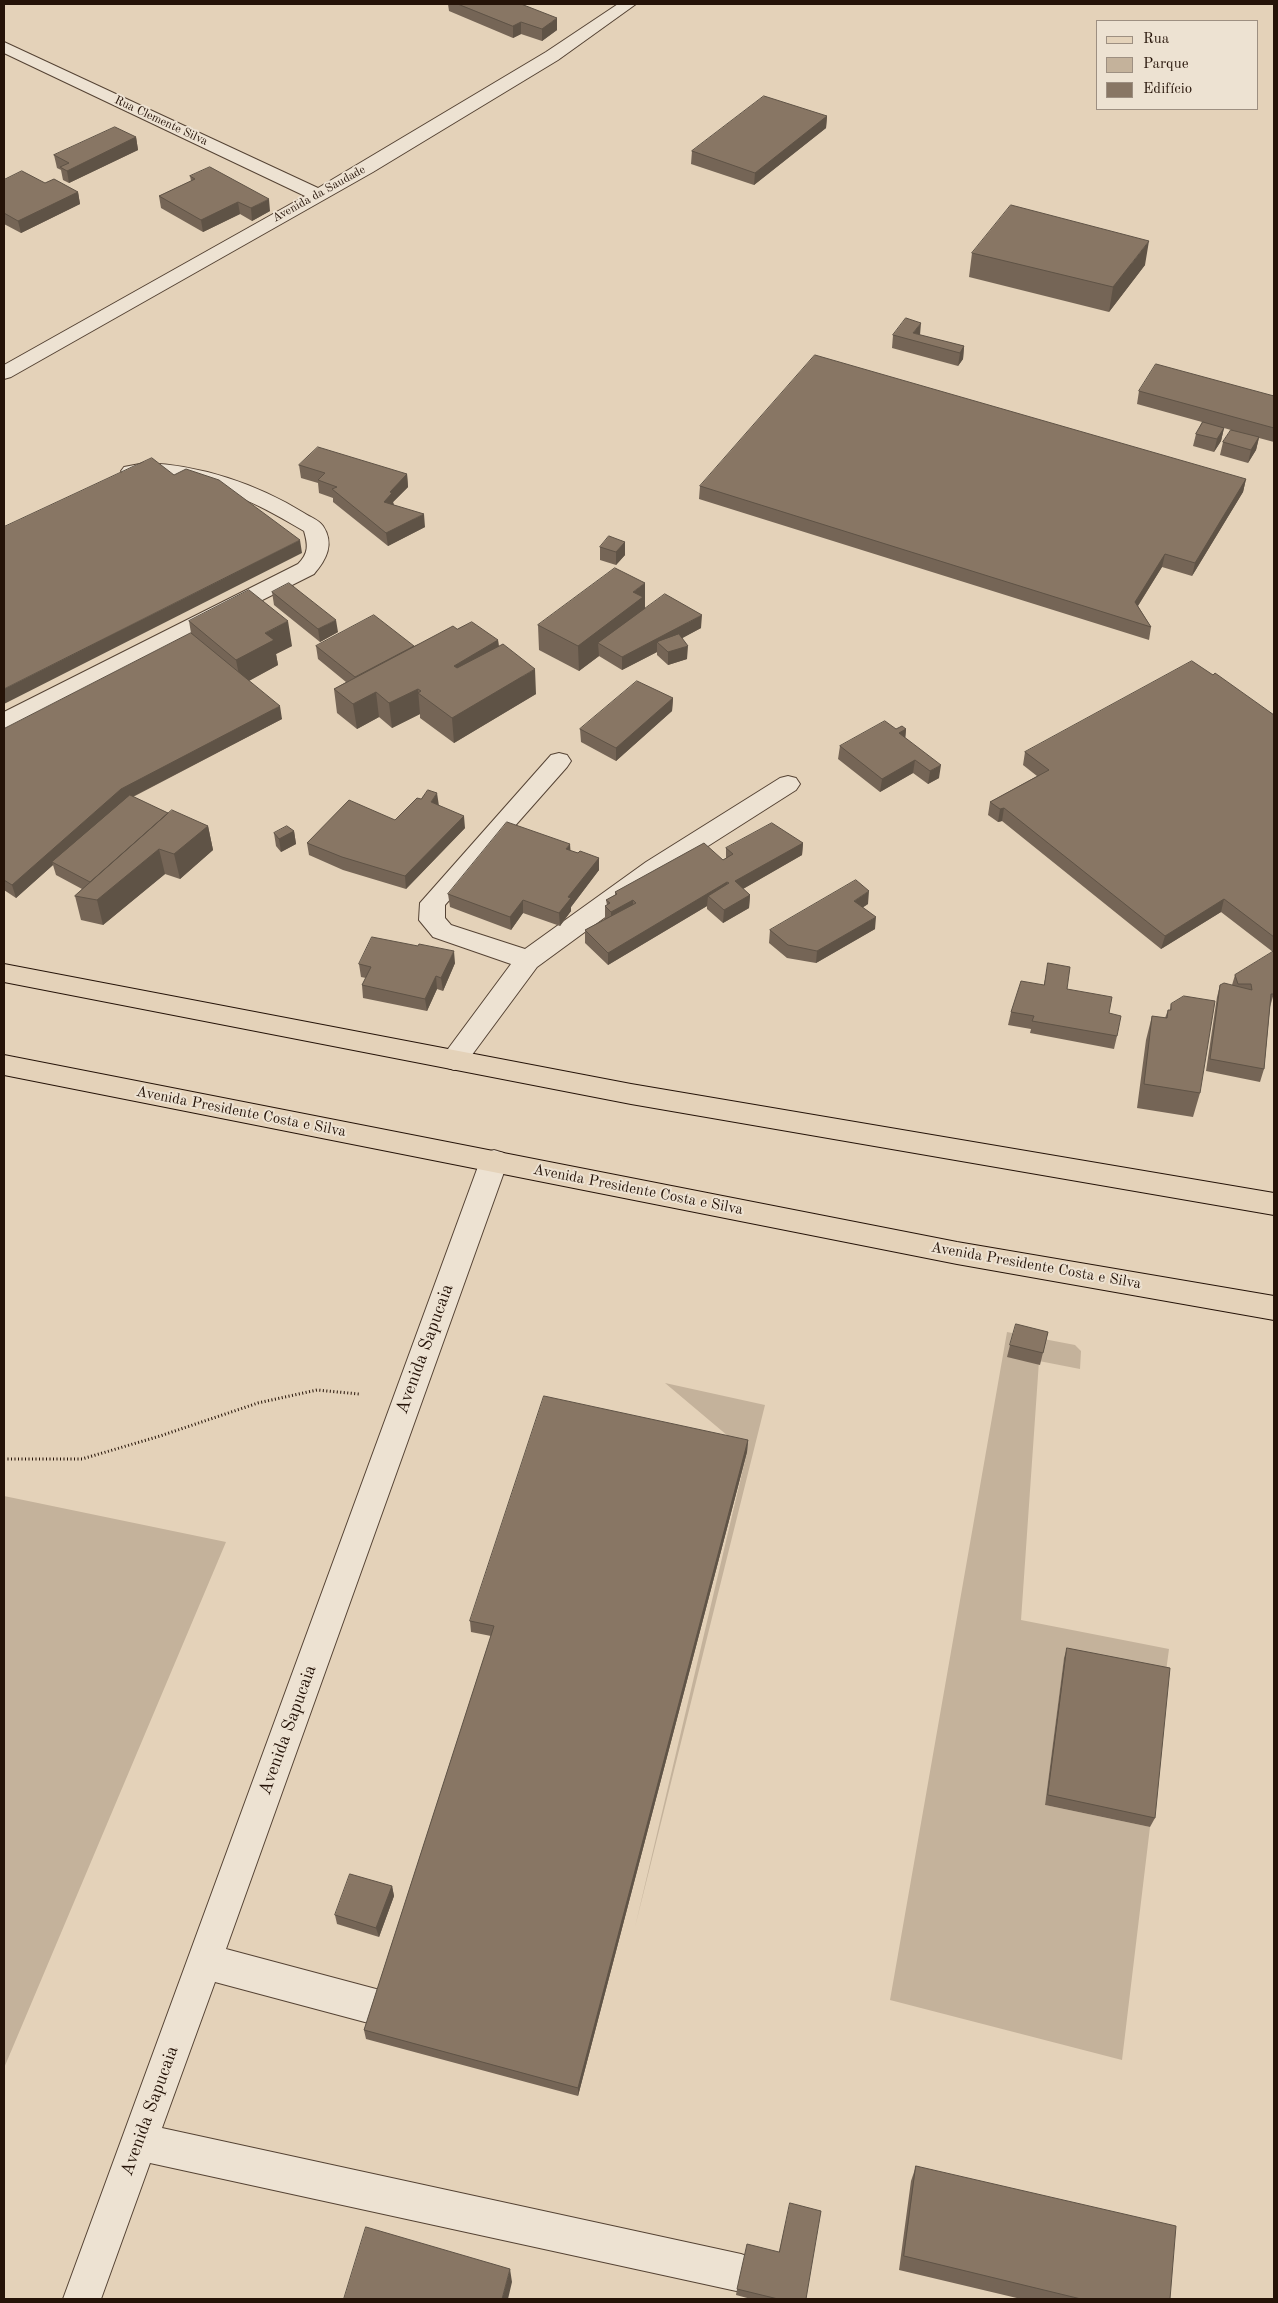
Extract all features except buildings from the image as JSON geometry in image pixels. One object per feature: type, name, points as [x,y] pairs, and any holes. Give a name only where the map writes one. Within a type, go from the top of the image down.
[{"type":"main road","points":[[4,973],[631,1094],[1274,1204]]},
{"type":"main road","name":"Avenida Presidente Costa e Silva","points":[[4,1065],[957,1253],[1274,1308]]},
{"type":"street","name":"Avenida da Saudade","points":[[4,373],[318,195],[552,56],[628,4]]},
{"type":"street","name":"Rua Clemente Silva","points":[[4,47],[318,195]]},
{"type":"street","points":[[4,721],[306,568],[316,559],[320,547],[314,528],[271,502],[250,493],[177,470],[161,468],[134,470],[112,477]]},
{"type":"street","points":[[528,960],[442,931],[432,920],[433,903],[559,761]]},
{"type":"street","points":[[454,1060],[528,960],[655,868],[788,784]]},
{"type":"street","name":"Avenida Sapucaia","points":[[82,2299],[494,1161]]},
{"type":"street","points":[[204,1961],[376,2007]]},
{"type":"street","points":[[139,2142],[741,2273]]},
{"type":"path","points":[[4,1459],[82,1459],[160,1436],[258,1403],[317,1390],[407,1401]]},
{"type":"green space","points":[[1007,1332],[1075,1345],[1081,1351],[1080,1369],[1039,1361],[1021,1620],[1169,1649],[1165,1679],[1064,1659],[1045,1805],[1150,1827],[1122,2060],[890,2000]]},
{"type":"green space","points":[[665,1383],[765,1405],[635,1927],[747,1452]]},
{"type":"green space","points":[[4,1496],[226,1542],[4,2068]]}]
